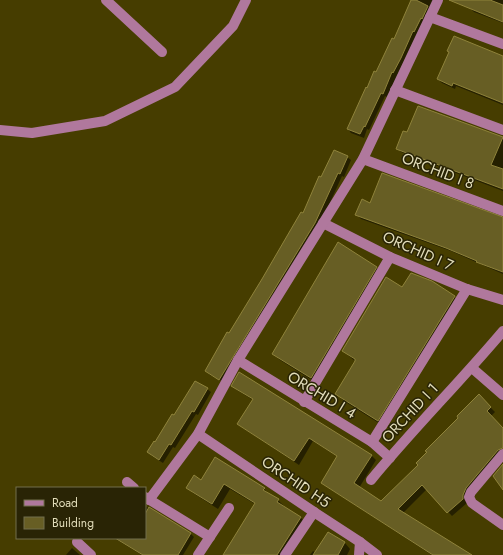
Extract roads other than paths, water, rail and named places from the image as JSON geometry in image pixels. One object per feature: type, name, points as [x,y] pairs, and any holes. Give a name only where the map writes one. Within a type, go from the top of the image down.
[{"type":"street","points":[[106,0],[162,52]]},
{"type":"street","points":[[0,130],[32,133],[105,120],[175,88],[233,26],[246,0]]},
{"type":"street","points":[[210,537],[147,499],[198,434],[238,360],[363,159],[438,0]]},
{"type":"street","points":[[430,17],[503,44]]},
{"type":"street","points":[[395,90],[503,130]]},
{"type":"street","name":"ORCHID I 8","points":[[363,159],[503,211]]},
{"type":"street","name":"ORCHID I 7","points":[[323,223],[390,257],[467,289],[503,300]]},
{"type":"street","points":[[304,402],[390,257]]},
{"type":"street","points":[[372,442],[467,289]]},
{"type":"street","name":"ORCHID I 1","points":[[371,480],[472,368],[503,331]]},
{"type":"street","name":"ORCHID I 4","points":[[238,360],[304,402],[372,442],[390,458]]},
{"type":"street","points":[[472,368],[503,395]]},
{"type":"street","name":"ORCHID H5","points":[[198,434],[360,542],[377,555]]},
{"type":"street","points":[[503,454],[471,492],[469,497],[472,504],[503,525]]},
{"type":"street","points":[[198,555],[229,508]]},
{"type":"street","points":[[285,555],[314,512]]},
{"type":"street","points":[[76,542],[91,555]]},
{"type":"street","points":[[359,555],[360,542]]}]
